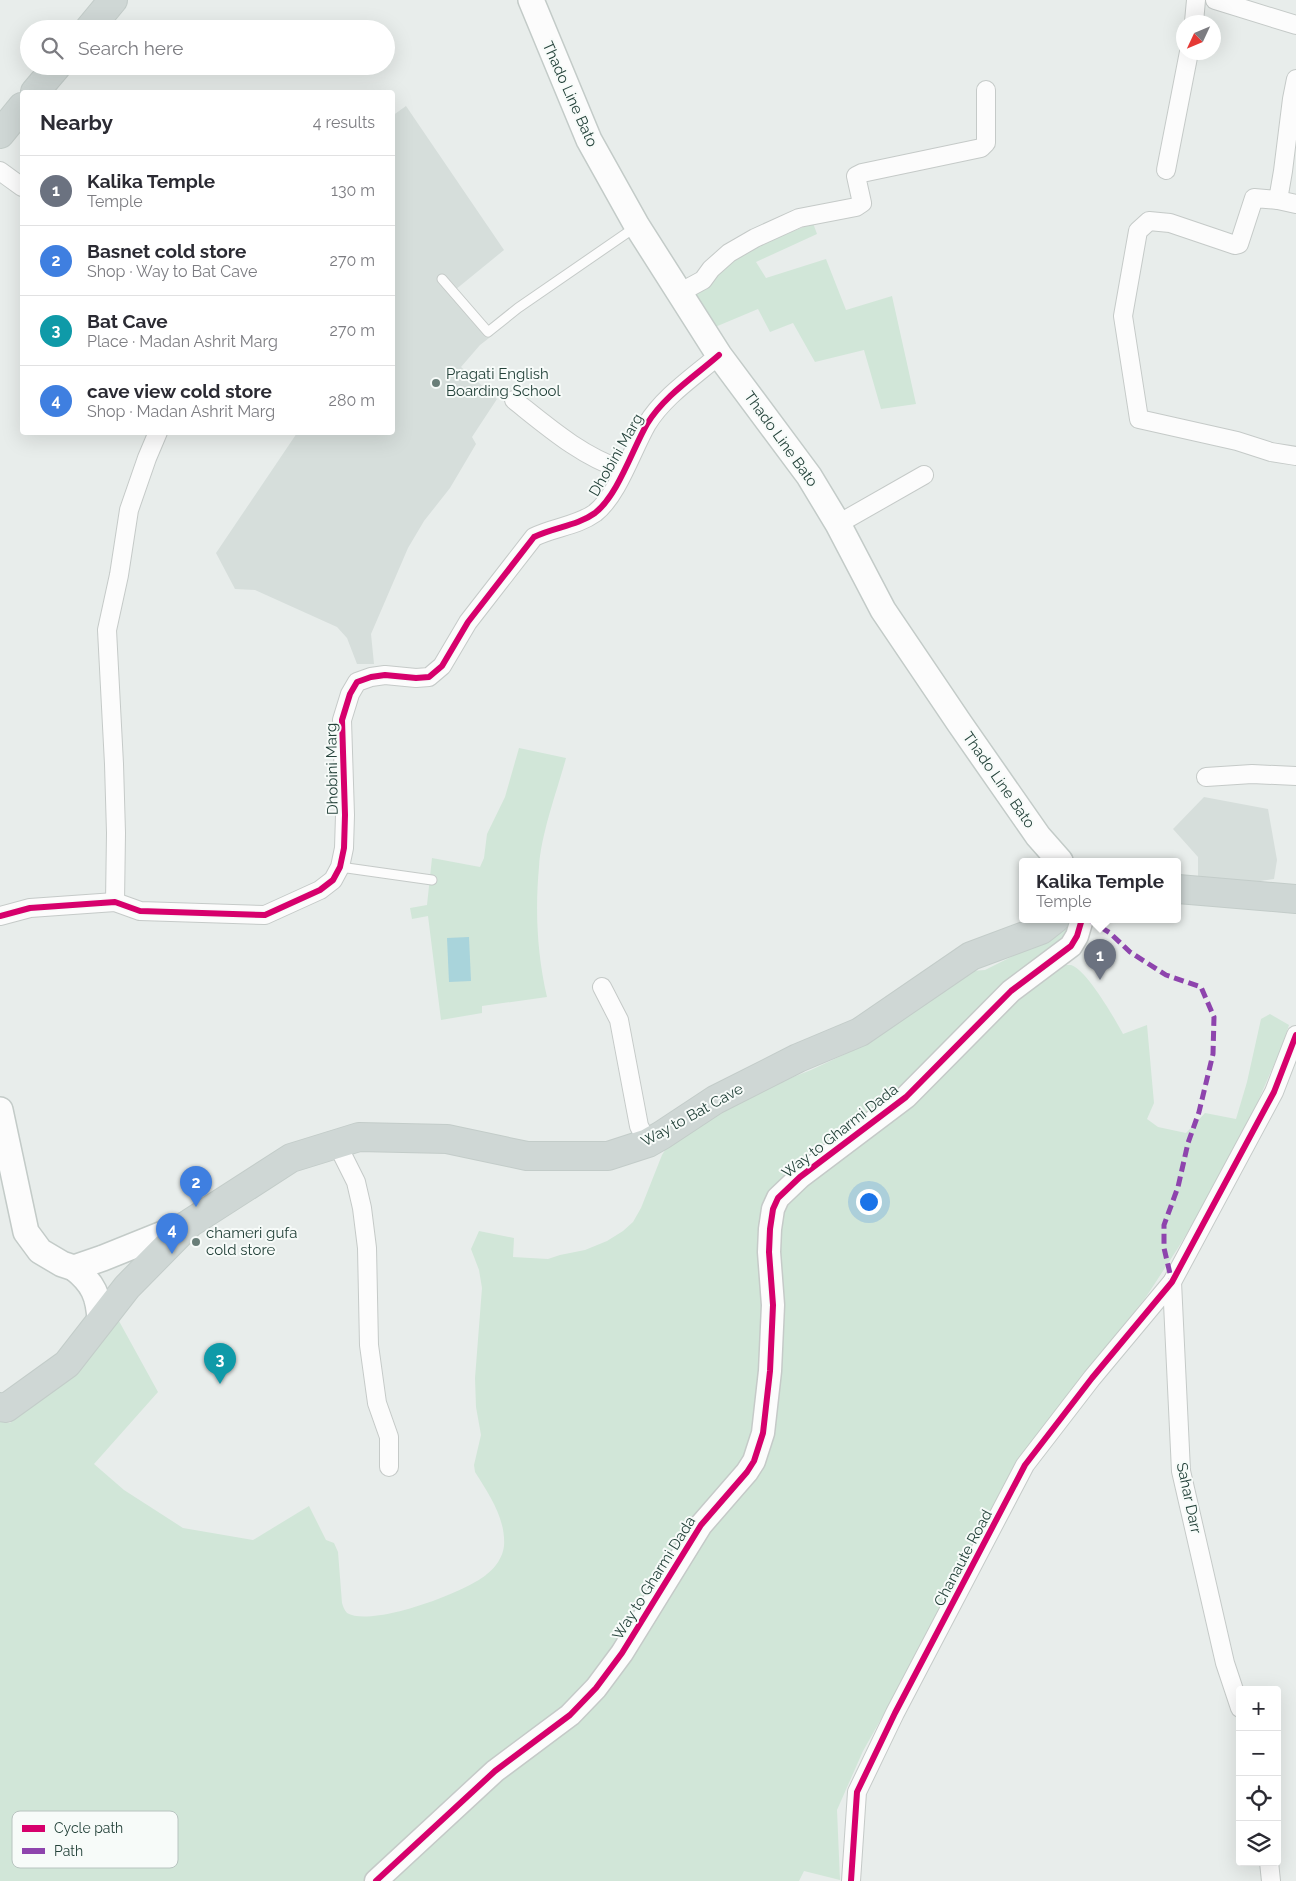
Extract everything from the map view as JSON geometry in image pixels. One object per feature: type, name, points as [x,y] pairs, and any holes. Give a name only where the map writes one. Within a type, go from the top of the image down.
[{"type":"main road","points":[[96,20],[113,0]]},
{"type":"main road","name":"Thado Line Bato","points":[[530,0],[589,140],[637,226],[719,355],[809,476],[838,524],[883,610],[1038,836],[1057,858]]},
{"type":"main road","points":[[37,90],[49,75]]},
{"type":"main road","points":[[0,134],[20,109]]},
{"type":"main road","points":[[1038,836],[1045,858]]},
{"type":"main road","points":[[1181,889],[1296,899]]},
{"type":"main road","name":"Way to Bat Cave","points":[[74,1268],[190,1223],[291,1158],[359,1137],[447,1139],[527,1156],[608,1156],[648,1143],[715,1100],[798,1058],[860,1032],[971,956],[1044,923]]},
{"type":"main road","points":[[0,1110],[26,1232],[40,1251],[62,1264],[74,1268],[84,1276],[93,1289],[99,1303],[100,1321]]},
{"type":"main road","points":[[0,1408],[6,1408],[66,1364],[127,1288],[190,1223]]},
{"type":"street","points":[[1195,15],[1196,0]]},
{"type":"street","points":[[1215,0],[1296,25]]},
{"type":"street","points":[[1166,170],[1187,60]]},
{"type":"street","points":[[1278,200],[1284,171],[1296,79]]},
{"type":"street","points":[[679,293],[702,280],[729,253],[755,238],[799,218],[856,207],[862,203],[856,176],[862,173],[981,148],[986,143],[986,90]]},
{"type":"street","points":[[0,171],[20,186]]},
{"type":"street","points":[[1296,204],[1254,198],[1242,237],[1239,244],[1235,245],[1170,224],[1149,222],[1138,231],[1123,316],[1139,418],[1237,441],[1271,452],[1296,456]]},
{"type":"street","name":"Dhobini Marg","points":[[0,916],[30,908],[114,902],[140,911],[265,915],[320,890],[334,880],[340,866],[344,848],[345,814],[342,720],[350,694],[357,682],[371,677],[429,677],[442,666],[468,622],[534,537],[544,532],[583,521],[606,503],[648,422],[663,403],[719,355]]},
{"type":"street","points":[[514,400],[573,446],[606,464],[623,470]]},
{"type":"street","points":[[114,902],[116,834],[107,630],[119,575],[129,510],[157,435]]},
{"type":"street","points":[[838,524],[924,475]]},
{"type":"street","points":[[1206,777],[1252,774],[1296,776]]},
{"type":"street","name":"Way to Gharmi Dada","points":[[376,1881],[495,1771],[570,1715],[596,1688],[622,1652],[701,1526],[747,1472],[754,1461],[763,1433],[770,1371],[773,1305],[769,1252],[770,1229],[773,1209],[778,1198],[800,1177],[906,1096],[1011,991],[1071,946],[1077,936],[1081,923]]},
{"type":"street","points":[[602,987],[619,1020],[639,1126],[648,1143]]},
{"type":"street","name":"Chanaute Road","points":[[851,1881],[857,1792],[895,1713],[1025,1465],[1092,1378],[1172,1282],[1274,1092],[1296,1035]]},
{"type":"street","points":[[337,1144],[356,1182],[362,1208],[367,1248],[370,1345],[377,1403],[389,1437],[389,1468]]},
{"type":"street","name":"Sahar Darr","points":[[1172,1282],[1181,1471],[1224,1664],[1236,1697]]},
{"type":"street","points":[[1269,1866],[1271,1881]]},
{"type":"lane","points":[[442,279],[488,332],[518,308],[637,226]]},
{"type":"lane","points":[[340,866],[432,880]]},
{"type":"shaded area","name":"Pragati English Boarding School","points":[[406,106],[504,250],[455,290],[493,335],[480,345],[461,367],[497,399],[472,437],[476,444],[450,488],[424,521],[408,548],[371,634],[374,664],[357,664],[347,638],[337,627],[255,590],[235,589],[216,553],[296,435],[395,435],[395,114]]},
{"type":"shaded area","points":[[1204,797],[1268,809],[1277,860],[1274,879],[1241,884],[1198,880],[1198,857],[1173,829]]},
{"type":"green space","points":[[813,223],[817,234],[756,262],[766,278],[826,259],[846,310],[892,296],[916,404],[881,409],[864,350],[815,362],[793,323],[770,332],[758,309],[708,330],[687,296],[746,251]]},
{"type":"green space","points":[[519,748],[566,758],[540,854],[537,899],[538,932],[541,965],[547,997],[482,1006],[482,1013],[441,1020],[428,916],[412,919],[410,908],[427,905],[432,858],[480,867],[484,858],[487,834],[505,797]]},
{"type":"green space","points":[[1072,923],[1063,965],[1071,965],[1085,976],[1100,996],[1123,1034],[1147,1025],[1154,1103],[1147,1119],[1158,1127],[1186,1133],[1205,1113],[1236,1119],[1247,1082],[1261,1019],[1270,1014],[1289,1025],[1282,1046],[1236,1152],[1146,1297],[1100,1356],[923,1645],[863,1751],[837,1810],[840,1880],[804,1871],[799,1881],[0,1881],[0,1420],[10,1423],[79,1370],[114,1312],[158,1392],[94,1464],[124,1490],[183,1528],[253,1540],[309,1506],[326,1540],[334,1543],[338,1552],[342,1603],[347,1613],[359,1616],[376,1616],[397,1612],[440,1598],[460,1590],[487,1574],[498,1562],[504,1546],[502,1526],[496,1507],[475,1472],[474,1465],[481,1435],[476,1407],[475,1378],[482,1288],[479,1270],[471,1249],[479,1231],[514,1238],[513,1257],[548,1259],[585,1250],[607,1241],[633,1222],[641,1208],[662,1155],[670,1142],[735,1100],[811,1070],[873,1041],[948,984],[972,971],[985,970],[1047,939]]},
{"type":"water","points":[[469,937],[471,981],[449,982],[447,938]]},
{"type":"marked path","points":[[1094,923],[1110,933],[1130,952],[1166,975],[1201,987],[1214,1017],[1213,1054],[1199,1112],[1188,1143],[1178,1187],[1164,1225],[1164,1248],[1172,1282]]},
{"type":"cycle path","points":[[0,916],[30,908],[115,902],[140,911],[265,915],[320,890],[333,880],[340,867],[344,848],[345,815],[342,720],[350,694],[357,682],[385,675],[416,678],[429,677],[442,666],[468,622],[534,537],[581,521],[595,513],[618,484],[641,435],[654,414],[671,395],[719,355]]},
{"type":"cycle path","points":[[376,1881],[495,1771],[570,1715],[596,1688],[622,1653],[701,1525],[747,1472],[754,1461],[763,1433],[770,1371],[773,1305],[769,1252],[770,1229],[773,1209],[778,1198],[800,1177],[906,1097],[1011,991],[1071,946],[1077,936],[1081,923]]},
{"type":"cycle path","points":[[851,1881],[857,1792],[895,1713],[1025,1465],[1092,1378],[1172,1282],[1274,1092],[1296,1035]]},
{"type":"place","name":"Pragati English Boarding School","points":[[436,383]]},
{"type":"place","name":"Kalika Temple","points":[[1100,980]]},
{"type":"place","name":"Basnet cold store","points":[[196,1207]]},
{"type":"place","name":"chameri gufa cold store","points":[[196,1242]]},
{"type":"place","name":"cave view cold store","points":[[172,1254]]},
{"type":"place","name":"Bat Cave","points":[[220,1384]]}]
